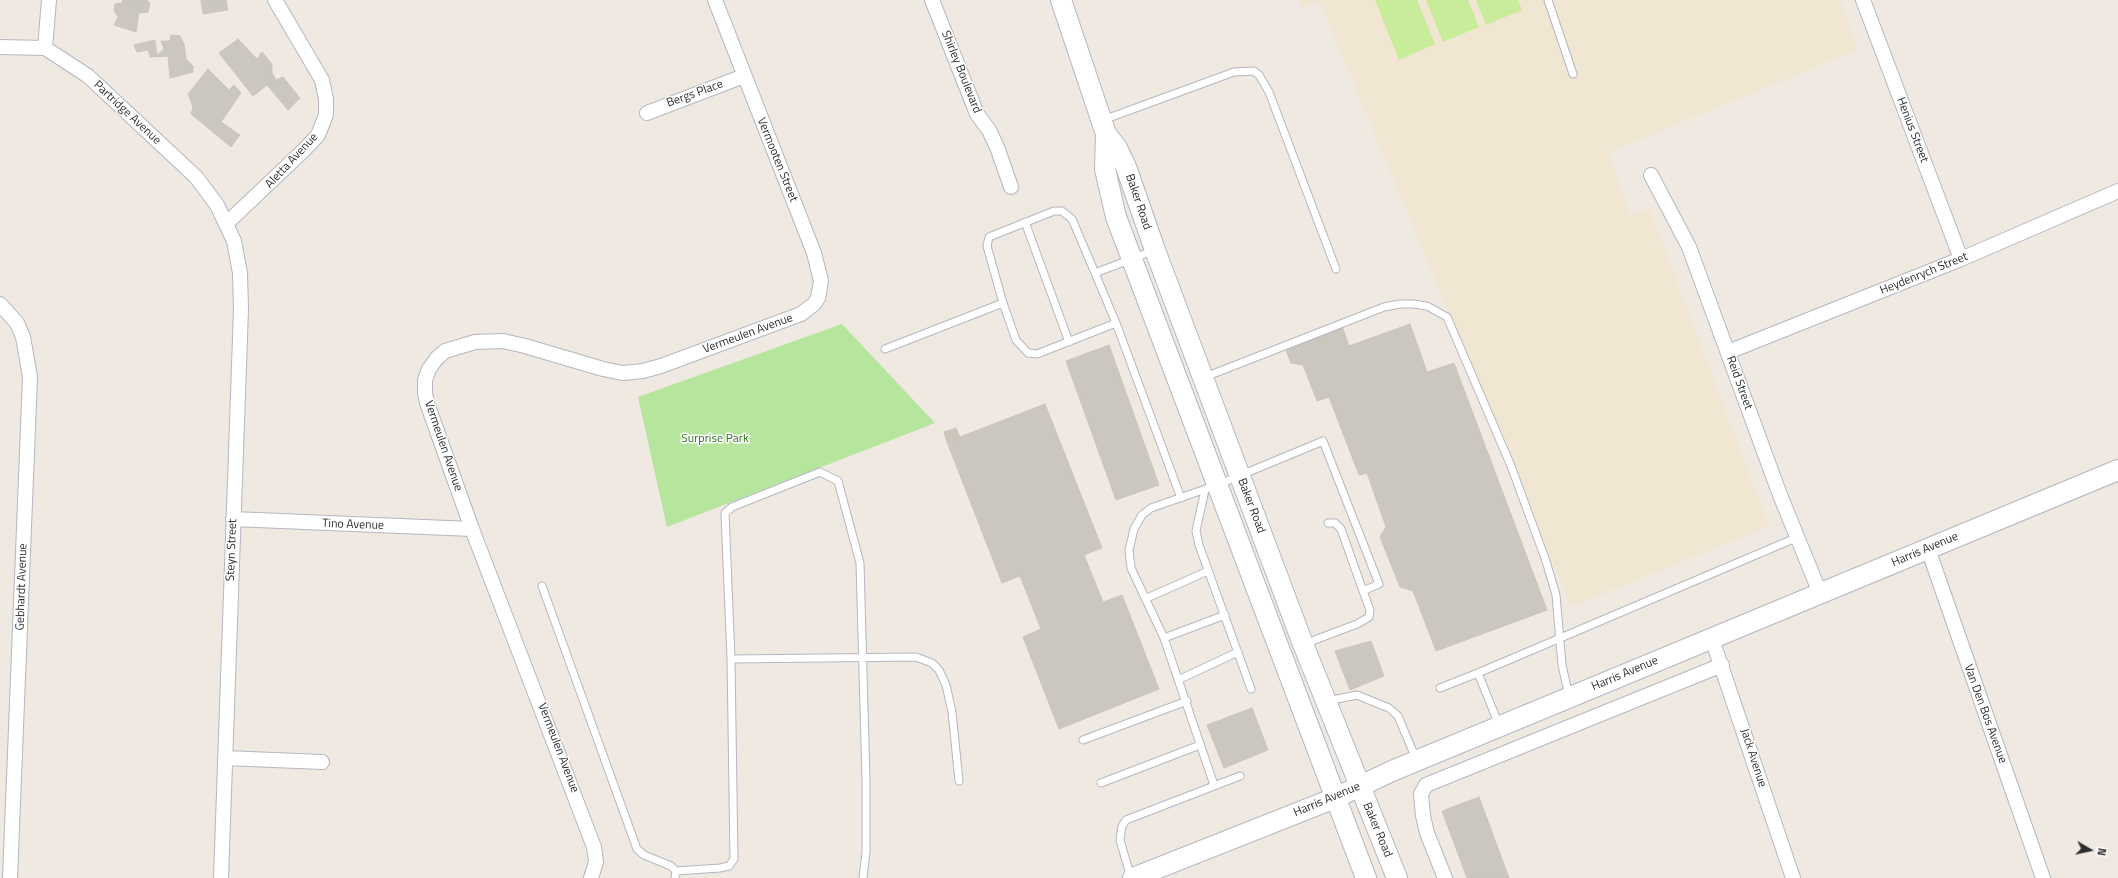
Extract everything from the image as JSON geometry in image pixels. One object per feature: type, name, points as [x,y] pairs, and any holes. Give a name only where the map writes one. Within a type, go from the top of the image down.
[{"type":"main road","name":"Baker Road","points":[[1061,0],[1104,127],[1117,148],[1126,167],[1155,250],[1325,702],[1397,878]]},
{"type":"main road","name":"Baker Road","points":[[1104,127],[1105,169],[1116,217],[1211,488],[1366,878]]},
{"type":"main road","name":"Harris Avenue","points":[[1132,878],[1335,798],[1417,761],[2118,470]]},
{"type":"street","points":[[0,47],[45,48],[49,0]]},
{"type":"street","name":"Aletta Avenue","points":[[227,223],[318,135],[326,115],[326,100],[322,80],[276,0]]},
{"type":"street","name":"Vermooten Street","points":[[715,0],[814,253],[820,275],[821,290],[814,304],[801,314]]},
{"type":"street","name":"Shirley Boulevard","points":[[932,0],[977,114],[989,130],[997,147],[1011,187]]},
{"type":"street","name":"Henius Street","points":[[1863,0],[1961,259]]},
{"type":"street","name":"Partridge Avenue","points":[[45,48],[88,76],[196,177],[217,205],[227,223]]},
{"type":"street","name":"Bergs Place","points":[[647,113],[744,76]]},
{"type":"street","name":"Reid Street","points":[[1651,175],[1689,247],[1780,495],[1820,593]]},
{"type":"street","name":"Heydenrych Street","points":[[1728,352],[1961,259],[2118,192]]},
{"type":"street","name":"Steyn Street","points":[[221,878],[241,302],[238,256],[227,223]]},
{"type":"street","name":"Gebhardt Avenue","points":[[0,304],[17,323],[23,336],[30,377],[10,878]]},
{"type":"street","name":"Vermeulen Avenue","points":[[593,874],[596,856],[575,792],[472,529],[425,393],[425,380],[429,369],[437,358],[445,351],[475,342],[503,342],[525,346],[603,369],[624,373],[643,371],[661,366],[801,314]]},
{"type":"street","name":"Tino Avenue","points":[[233,519],[472,529]]},
{"type":"street","name":"Van Den Bos Avenue","points":[[1928,549],[2043,878]]},
{"type":"street","name":"Jack Avenue","points":[[1712,639],[1794,878]]},
{"type":"street","points":[[1445,878],[1427,833],[1423,816],[1421,794],[1426,785],[1722,665]]},
{"type":"street","points":[[225,758],[322,762]]},
{"type":"lane","points":[[1548,0],[1573,74]]},
{"type":"lane","points":[[1104,127],[1234,72],[1254,71],[1259,74],[1269,92],[1336,269]]},
{"type":"lane","points":[[1116,323],[1034,354],[1028,353],[1016,340],[1003,303],[990,260],[988,242],[992,235],[1054,211],[1067,214],[1072,219],[1116,323],[1181,498]]},
{"type":"lane","points":[[1025,222],[1069,342]]},
{"type":"lane","points":[[1095,273],[1155,250]]},
{"type":"lane","points":[[885,349],[1003,303]]},
{"type":"lane","points":[[1203,378],[1384,307],[1400,304],[1427,306],[1447,317],[1511,466],[1546,561],[1556,595],[1562,666],[1569,698]]},
{"type":"lane","points":[[1214,785],[1180,679],[1147,598],[1131,568],[1129,550],[1132,535],[1145,512],[1211,488],[1323,441],[1379,584],[1363,591]]},
{"type":"lane","points":[[542,586],[637,849],[644,855],[667,863],[675,874],[729,866],[734,859],[731,659],[725,513],[732,507],[820,472],[838,481],[860,563],[866,836],[863,878]]},
{"type":"lane","points":[[1211,488],[1196,531],[1208,571],[1251,689]]},
{"type":"lane","points":[[1303,644],[1357,624],[1369,617],[1370,610],[1341,529],[1337,524],[1328,523]]},
{"type":"lane","points":[[1440,688],[1798,537]]},
{"type":"lane","points":[[1147,598],[1208,571]]},
{"type":"lane","points":[[1164,638],[1225,615]]},
{"type":"lane","points":[[1180,679],[1238,652]]},
{"type":"lane","points":[[731,659],[916,657],[932,663],[939,670],[946,685],[952,712],[959,781]]},
{"type":"lane","points":[[1478,673],[1499,727]]},
{"type":"lane","points":[[1325,702],[1357,695],[1389,708],[1398,716],[1417,761]]},
{"type":"lane","points":[[1083,740],[1187,701]]},
{"type":"lane","points":[[1101,783],[1200,745]]},
{"type":"lane","points":[[1132,878],[1120,840],[1124,822],[1130,818],[1240,776]]},
{"type":"shaded area","points":[[1298,0],[1840,0],[1857,50],[1609,152],[1630,215],[1649,208],[1769,526],[1571,607],[1320,2],[1301,8]]},
{"type":"green space","points":[[1375,0],[1417,0],[1435,44],[1399,60]]},
{"type":"green space","points":[[1426,0],[1468,0],[1479,27],[1443,42]]},
{"type":"green space","points":[[1476,0],[1518,0],[1522,10],[1486,25]]},
{"type":"green space","name":"Surprise Park","points":[[842,324],[935,423],[667,527],[638,397]]},
{"type":"building","points":[[123,0],[147,0],[150,3],[148,12],[139,13],[136,32],[114,25],[118,17],[114,11],[115,4],[122,3]]},
{"type":"building","points":[[201,0],[226,0],[228,10],[203,14]]},
{"type":"building","points":[[171,35],[180,36],[184,44],[186,59],[193,66],[193,72],[170,78],[168,56],[150,57],[148,50],[137,52],[134,45],[155,40],[157,55],[164,49],[161,41],[170,41]]},
{"type":"building","points":[[238,39],[257,59],[262,52],[272,64],[272,73],[276,80],[283,77],[300,98],[288,110],[267,85],[253,96],[219,53]]},
{"type":"building","points":[[208,69],[229,90],[234,85],[241,93],[221,122],[240,135],[231,147],[191,114],[193,107],[188,94]]},
{"type":"building","points":[[1410,324],[1427,372],[1454,363],[1547,610],[1436,651],[1413,591],[1400,587],[1380,537],[1386,527],[1367,473],[1359,475],[1329,397],[1317,401],[1303,365],[1291,363],[1285,348],[1342,326],[1349,346]]},
{"type":"building","points":[[1109,345],[1159,485],[1116,500],[1066,361]]},
{"type":"building","points":[[1045,404],[1102,548],[1084,555],[1103,602],[1122,595],[1159,689],[1059,729],[1023,637],[1041,629],[1020,576],[1002,583],[947,442]]},
{"type":"building","points":[[956,428],[960,437],[947,442],[944,432]]},
{"type":"building","points":[[1371,641],[1384,676],[1350,690],[1335,651]]},
{"type":"building","points":[[1252,708],[1268,750],[1224,768],[1207,725]]},
{"type":"building","points":[[1479,797],[1509,878],[1467,878],[1442,811]]}]
